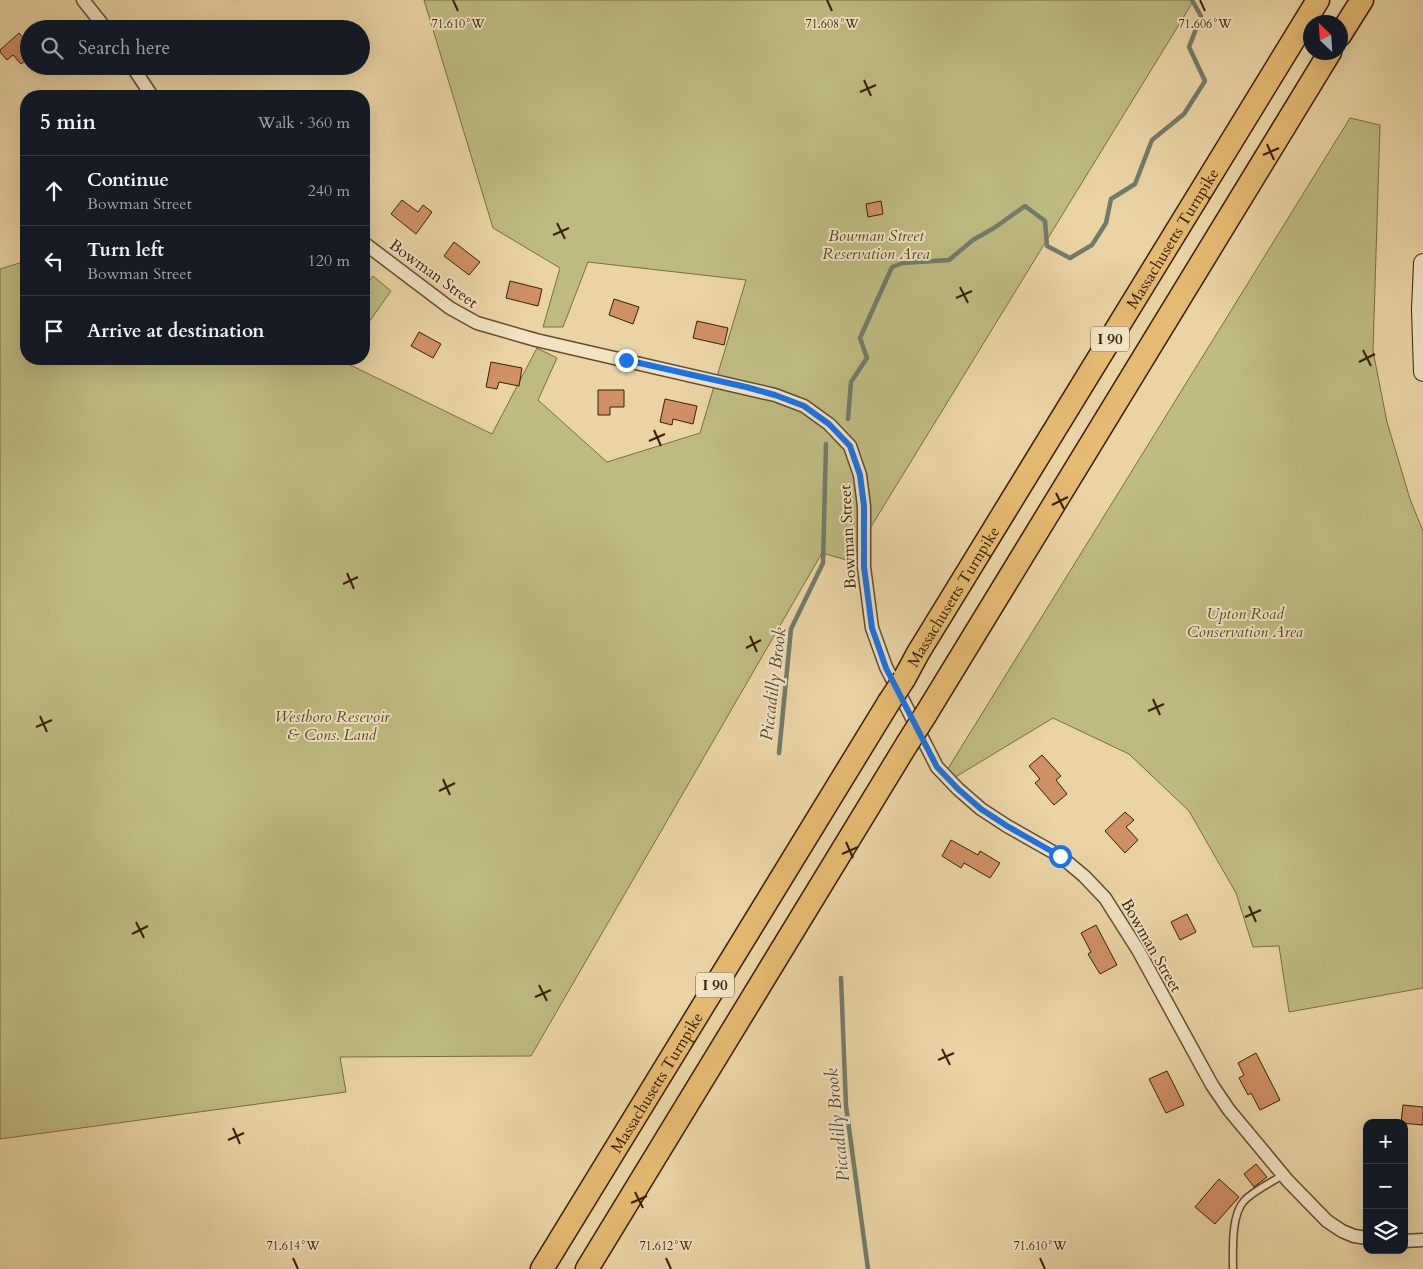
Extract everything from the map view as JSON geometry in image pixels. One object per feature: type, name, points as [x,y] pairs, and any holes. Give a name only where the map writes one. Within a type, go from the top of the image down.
[{"type":"highway","name":"Massachusetts Turnpike","points":[[542,1269],[1318,0]]},
{"type":"highway","points":[[1348,22],[1362,0]]},
{"type":"highway","name":"I 90","points":[[587,1269],[1325,60]]},
{"type":"main road","points":[[1423,263],[1421,317],[1423,372]]},
{"type":"street","points":[[84,0],[99,20]]},
{"type":"street","points":[[138,75],[148,90]]},
{"type":"street","name":"Bowman Street","points":[[370,248],[450,308],[477,323],[536,340],[775,395],[804,406],[829,424],[850,446],[860,475],[864,506],[864,567],[872,628],[886,668],[937,767],[981,809],[1060,856],[1084,876],[1105,898],[1138,950],[1212,1085],[1229,1110],[1283,1174],[1327,1221],[1342,1231],[1363,1237]]},
{"type":"street","points":[[1408,1241],[1423,1240]]},
{"type":"lane","points":[[1233,1269],[1233,1248],[1238,1211],[1245,1200],[1283,1174]]},
{"type":"green space","name":"Westboro Resevoir & Cons. Land","points":[[424,0],[1194,0],[850,561],[822,553],[531,1056],[340,1057],[346,1092],[0,1139],[0,269],[20,263],[20,365],[350,365],[492,434],[537,348],[557,358],[538,400],[607,462],[700,433],[746,280],[588,262],[563,327],[543,327],[560,268],[493,228]]},
{"type":"green space","name":"Upton Road Conservation Area","points":[[1350,118],[1380,125],[1373,351],[1387,422],[1410,499],[1423,531],[1423,988],[1289,1012],[1279,946],[1253,947],[1236,893],[1189,811],[1129,754],[1053,718],[952,779],[944,775]]},
{"type":"green space","points":[[373,276],[391,291],[370,321],[370,280]]},
{"type":"building","points":[[20,34],[20,63],[13,55],[7,60],[0,50]]},
{"type":"building","points":[[402,200],[418,212],[423,205],[432,212],[416,234],[391,214]]},
{"type":"building","points":[[881,201],[883,214],[868,217],[866,204]]},
{"type":"building","points":[[454,242],[480,262],[469,275],[444,256]]},
{"type":"building","points":[[510,281],[542,289],[538,306],[506,298]]},
{"type":"building","points":[[614,299],[639,307],[633,324],[609,315]]},
{"type":"building","points":[[697,321],[728,328],[724,345],[693,338]]},
{"type":"building","points":[[419,332],[441,344],[433,358],[411,346]]},
{"type":"building","points":[[491,362],[522,368],[519,386],[499,382],[497,389],[486,387]]},
{"type":"building","points":[[598,390],[624,390],[624,407],[610,407],[610,415],[598,415]]},
{"type":"building","points":[[665,399],[697,406],[693,424],[673,419],[672,425],[660,422]]},
{"type":"building","points":[[1042,755],[1061,776],[1056,780],[1067,794],[1054,805],[1035,783],[1040,779],[1029,766]]},
{"type":"building","points":[[1125,812],[1134,820],[1126,827],[1138,840],[1125,853],[1105,831]]},
{"type":"building","points":[[951,840],[978,855],[980,851],[1000,863],[990,878],[964,863],[961,868],[942,856]]},
{"type":"building","points":[[1187,914],[1196,932],[1180,940],[1171,922]]},
{"type":"building","points":[[1096,925],[1117,965],[1100,974],[1088,954],[1091,952],[1081,933]]},
{"type":"building","points":[[1256,1053],[1280,1100],[1260,1110],[1251,1093],[1248,1095],[1239,1078],[1244,1075],[1238,1063]]},
{"type":"building","points":[[1167,1071],[1184,1105],[1166,1113],[1149,1079]]},
{"type":"building","points":[[1403,1105],[1423,1107],[1423,1125],[1408,1124],[1408,1119],[1401,1119]]},
{"type":"building","points":[[1256,1164],[1267,1177],[1254,1187],[1244,1174]]},
{"type":"building","points":[[1219,1179],[1239,1197],[1215,1224],[1195,1207]]},
{"type":"waterway","name":"Piccadilly Brook","points":[[848,419],[851,382],[867,358],[860,338],[892,267],[903,263],[949,260],[973,240],[1025,206],[1045,221],[1047,246],[1070,258],[1092,245],[1106,223],[1111,199],[1135,184],[1152,140],[1184,114],[1205,81],[1189,47],[1201,16],[1192,0]]},
{"type":"waterway","name":"Piccadilly Brook","points":[[779,753],[791,629],[823,563],[826,444]]},
{"type":"waterway","name":"Piccadilly Brook","points":[[841,978],[846,1106],[868,1269]]},
{"type":"route","points":[[626,360],[746,387],[804,406],[829,424],[850,446],[860,475],[864,506],[864,567],[867,598],[872,628],[886,668],[937,767],[981,809],[1060,856]]},
{"type":"park label","name":"Bowman Street Reservation Area","points":[[876,244]]}]
